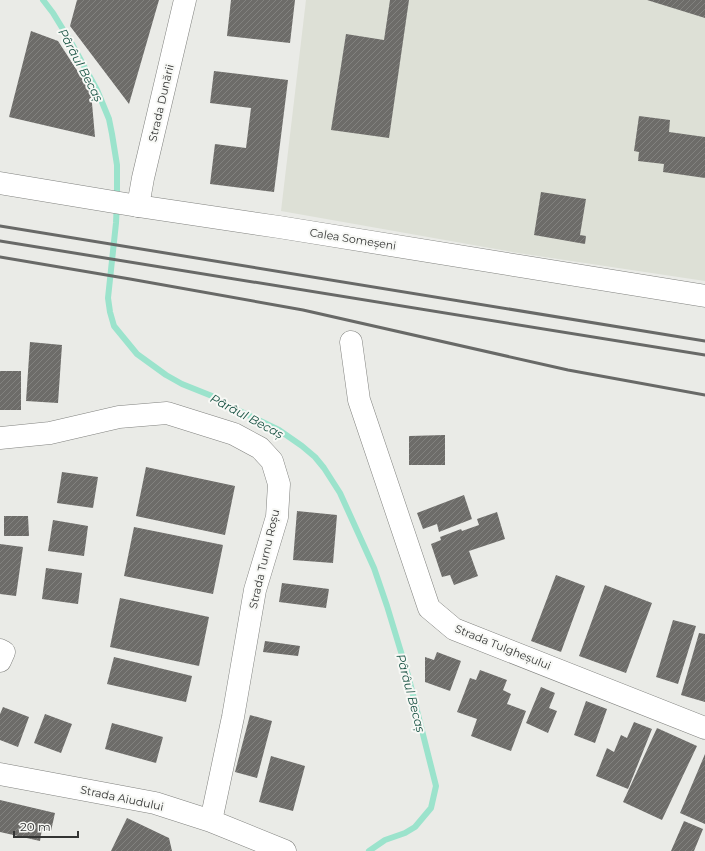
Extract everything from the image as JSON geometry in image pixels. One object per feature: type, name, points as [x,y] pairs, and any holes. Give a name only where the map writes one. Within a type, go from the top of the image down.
[{"type":"street","name":"Strada Dunării","points":[[136,206],[185,0]]},
{"type":"street","name":"Calea Someșeni","points":[[0,182],[136,206],[279,227],[705,296]]},
{"type":"street","name":"Strada Tulgheșului","points":[[350,342],[359,400],[429,608],[454,629],[705,728]]},
{"type":"street","name":"Strada Turnu Roșu","points":[[0,438],[50,433],[119,417],[167,413],[234,434],[260,448],[272,461],[279,484],[276,516],[255,590],[233,717],[211,821]]},
{"type":"street","points":[[0,650],[4,652],[0,661]]},
{"type":"street","name":"Strada Aiudului","points":[[0,774],[155,803],[211,821],[285,851]]},
{"type":"shaded area","points":[[306,0],[705,0],[705,281],[518,253],[281,211]]},
{"type":"building","points":[[77,0],[159,0],[129,104],[70,26]]},
{"type":"building","points":[[231,0],[295,0],[290,43],[227,36]]},
{"type":"building","points":[[390,0],[409,0],[389,138],[331,130],[346,34],[384,40]]},
{"type":"building","points":[[647,0],[705,0],[705,18]]},
{"type":"building","points":[[31,31],[58,41],[91,92],[95,137],[9,117]]},
{"type":"building","points":[[214,71],[288,80],[274,192],[210,184],[215,144],[246,148],[251,108],[210,103]]},
{"type":"building","points":[[639,116],[670,120],[669,132],[705,137],[705,178],[663,172],[664,164],[638,161],[639,152],[634,151]]},
{"type":"building","points":[[541,192],[586,199],[580,235],[586,236],[585,244],[534,235]]},
{"type":"building","points":[[30,342],[62,345],[58,403],[26,401]]},
{"type":"building","points":[[0,371],[21,371],[21,410],[0,410]]},
{"type":"building","points":[[445,435],[445,465],[409,465],[409,436]]},
{"type":"building","points":[[146,467],[235,486],[225,535],[136,516]]},
{"type":"building","points":[[62,472],[98,477],[93,508],[57,503]]},
{"type":"building","points":[[464,495],[472,519],[439,532],[437,524],[423,529],[417,513]]},
{"type":"building","points":[[297,511],[337,515],[333,563],[293,560]]},
{"type":"building","points":[[497,512],[505,539],[469,551],[478,576],[454,585],[450,575],[442,577],[431,544],[441,540],[440,537],[461,529],[462,531],[479,525],[477,519]]},
{"type":"building","points":[[4,516],[28,516],[29,536],[4,536]]},
{"type":"building","points":[[53,520],[88,526],[84,556],[48,551]]},
{"type":"building","points":[[134,527],[223,545],[213,594],[124,576]]},
{"type":"building","points":[[0,544],[23,547],[16,596],[0,594]]},
{"type":"building","points":[[46,568],[82,573],[78,604],[42,599]]},
{"type":"building","points":[[556,575],[585,586],[561,652],[531,641]]},
{"type":"building","points":[[282,583],[329,589],[326,608],[279,602]]},
{"type":"building","points":[[605,585],[652,603],[626,673],[579,656]]},
{"type":"building","points":[[120,598],[209,617],[199,666],[110,647]]},
{"type":"building","points":[[673,620],[696,626],[678,684],[656,677]]},
{"type":"building","points":[[699,633],[705,634],[705,702],[681,695]]},
{"type":"building","points":[[265,641],[300,646],[298,656],[263,652]]},
{"type":"building","points":[[437,652],[461,661],[450,691],[425,682],[425,657],[434,660]]},
{"type":"building","points":[[114,657],[192,676],[186,702],[107,684]]},
{"type":"building","points":[[480,670],[507,680],[503,690],[511,694],[507,704],[526,711],[511,751],[471,736],[477,719],[457,712],[470,678],[476,680]]},
{"type":"building","points":[[541,687],[555,693],[549,708],[557,711],[548,733],[526,723]]},
{"type":"building","points":[[586,701],[607,709],[595,743],[574,735]]},
{"type":"building","points":[[3,707],[29,717],[18,747],[0,740],[0,714]]},
{"type":"building","points":[[45,714],[72,724],[61,753],[34,743]]},
{"type":"building","points":[[250,715],[272,721],[257,778],[235,772]]},
{"type":"building","points":[[634,722],[652,729],[628,789],[596,776],[607,748],[614,752],[621,735],[627,738]]},
{"type":"building","points":[[112,723],[163,737],[156,763],[105,749]]},
{"type":"building","points":[[657,728],[697,746],[662,820],[623,802]]},
{"type":"building","points":[[705,754],[705,824],[680,813]]},
{"type":"building","points":[[271,756],[305,766],[293,811],[259,802]]},
{"type":"building","points":[[0,800],[55,813],[51,831],[42,829],[40,841],[0,832]]},
{"type":"building","points":[[127,818],[169,838],[172,851],[111,851]]},
{"type":"building","points":[[684,821],[703,829],[694,851],[671,851]]},
{"type":"waterway","name":"Pârâul Becaș","points":[[43,0],[72,44],[97,90],[109,119],[117,165],[116,223],[108,298],[114,326],[137,354],[166,375],[182,384],[212,396],[223,403],[279,430],[315,457],[340,493],[374,568],[408,675],[436,786],[431,808],[415,827],[405,833],[385,840],[369,851]]},
{"type":"railway","points":[[0,226],[705,341]]},
{"type":"railway","points":[[0,241],[705,355]]},
{"type":"railway","points":[[0,257],[303,310],[568,370],[705,395]]}]
